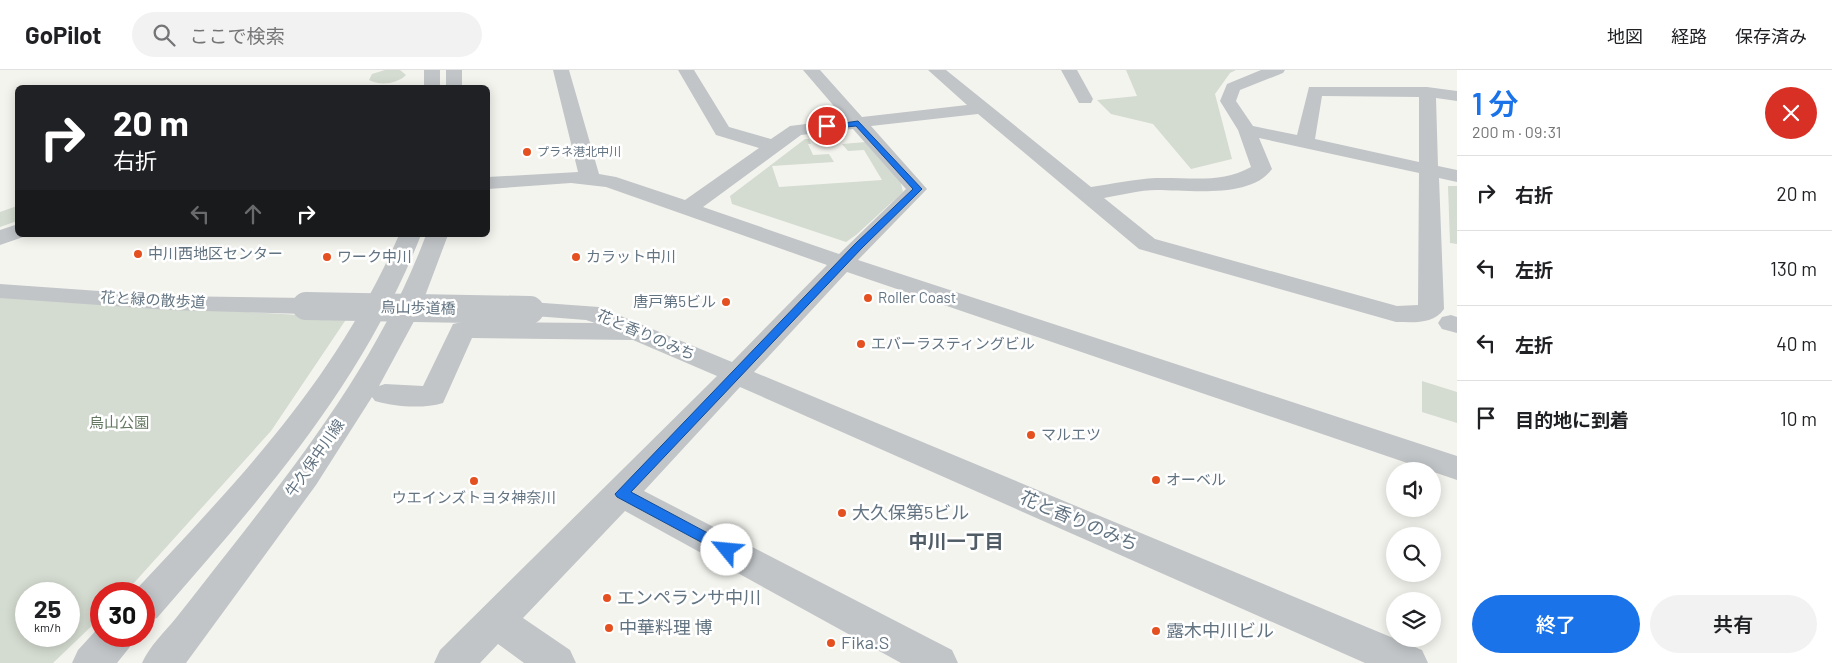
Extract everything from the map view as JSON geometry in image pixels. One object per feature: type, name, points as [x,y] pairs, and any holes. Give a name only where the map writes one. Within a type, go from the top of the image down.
[{"type":"street","points":[[432,70],[432,85]]},
{"type":"street","points":[[454,70],[454,85]]},
{"type":"street","points":[[562,70],[590,178]]},
{"type":"street","points":[[686,70],[722,131],[773,146]]},
{"type":"street","points":[[454,663],[622,494],[843,263],[918,189],[811,70]]},
{"type":"street","points":[[936,70],[1147,244],[1396,314],[1418,315],[1431,308],[1430,170],[1427,92]]},
{"type":"street","points":[[1069,70],[1085,99]]},
{"type":"street","points":[[1086,194],[1156,184],[1193,186],[1227,184],[1246,178],[1262,169],[1248,130],[1228,101],[1233,87],[1249,79],[1277,70]]},
{"type":"street","points":[[1398,74],[1427,92]]},
{"type":"street","points":[[1305,143],[1316,91],[1427,92],[1457,96]]},
{"type":"street","points":[[688,208],[796,130],[982,108]]},
{"type":"street","points":[[1248,130],[1457,176]]},
{"type":"street","points":[[490,183],[554,177],[590,178],[609,181],[843,263],[1457,468]]},
{"type":"street","points":[[0,238],[15,231]]},
{"type":"street","name":"牛久保中川線","points":[[155,594],[259,476],[309,415],[346,361],[373,314],[409,237]]},
{"type":"street","name":"牛久保中川線","points":[[162,663],[189,631],[346,414],[380,360],[406,312],[437,237]]},
{"type":"street","name":"花と緑の散歩道","points":[[0,291],[170,302],[306,306]]},
{"type":"street","name":"烏山歩道橋","points":[[306,306],[530,310]]},
{"type":"street","name":"花と香りのみち","points":[[530,310],[590,312],[1408,663]]},
{"type":"street","points":[[385,394],[433,396],[462,330],[638,332]]},
{"type":"street","points":[[622,494],[938,663]]},
{"type":"street","points":[[496,621],[556,663]]},
{"type":"street","points":[[92,663],[106,647]]},
{"type":"green space","points":[[385,70],[400,70],[406,75],[388,83],[378,83],[369,80],[372,74]]},
{"type":"green space","points":[[1126,70],[1236,70],[1230,73],[1215,94],[1232,159],[1191,169],[1153,124],[1111,114],[1097,100],[1137,96]]},
{"type":"green space","points":[[805,139],[809,139],[811,144],[808,144],[813,155],[829,154],[834,162],[772,166],[779,187],[882,180],[864,150],[848,151],[842,144],[866,142],[900,179],[903,192],[846,242],[732,204],[730,196]]},
{"type":"green space","points":[[1448,186],[1457,186],[1457,244],[1450,243]]},
{"type":"green space","points":[[15,207],[15,222],[0,227],[0,212]]},
{"type":"green space","name":"烏山公園","points":[[0,297],[347,318],[271,431],[135,582],[90,582],[90,628],[80,637],[80,582],[15,582],[15,647],[70,647],[53,663],[0,663]]},
{"type":"green space","points":[[1422,381],[1457,392],[1457,423],[1422,412]]},
{"type":"place","name":"プラネ港北中川","points":[[527,152]]},
{"type":"place","name":"中川西地区センター","points":[[138,254]]},
{"type":"place","name":"ワーク中川","points":[[327,257]]},
{"type":"place","name":"カラット中川","points":[[576,257]]},
{"type":"place","name":"Roller Coast","points":[[868,298]]},
{"type":"place","name":"唐戸第5ビル","points":[[726,302]]},
{"type":"place","name":"エバーラスティングビル","points":[[861,344]]},
{"type":"place","name":"マルエツ","points":[[1031,435]]},
{"type":"place","name":"オーベル","points":[[1156,480]]},
{"type":"place","name":"ウエインズトヨタ神奈川","points":[[474,481]]},
{"type":"place","name":"大久保第5ビル","points":[[842,513]]},
{"type":"place","name":"エンペランサ中川","points":[[607,598]]},
{"type":"place","name":"中華料理 博","points":[[609,628]]},
{"type":"place","name":"露木中川ビル","points":[[1156,631]]},
{"type":"place","name":"Fika.S","points":[[831,643]]},
{"type":"district","name":"中川一丁目","points":[[956,541]]},
{"type":"route","points":[[727,550],[622,494],[859,246],[918,189],[858,123],[827,126]]}]
